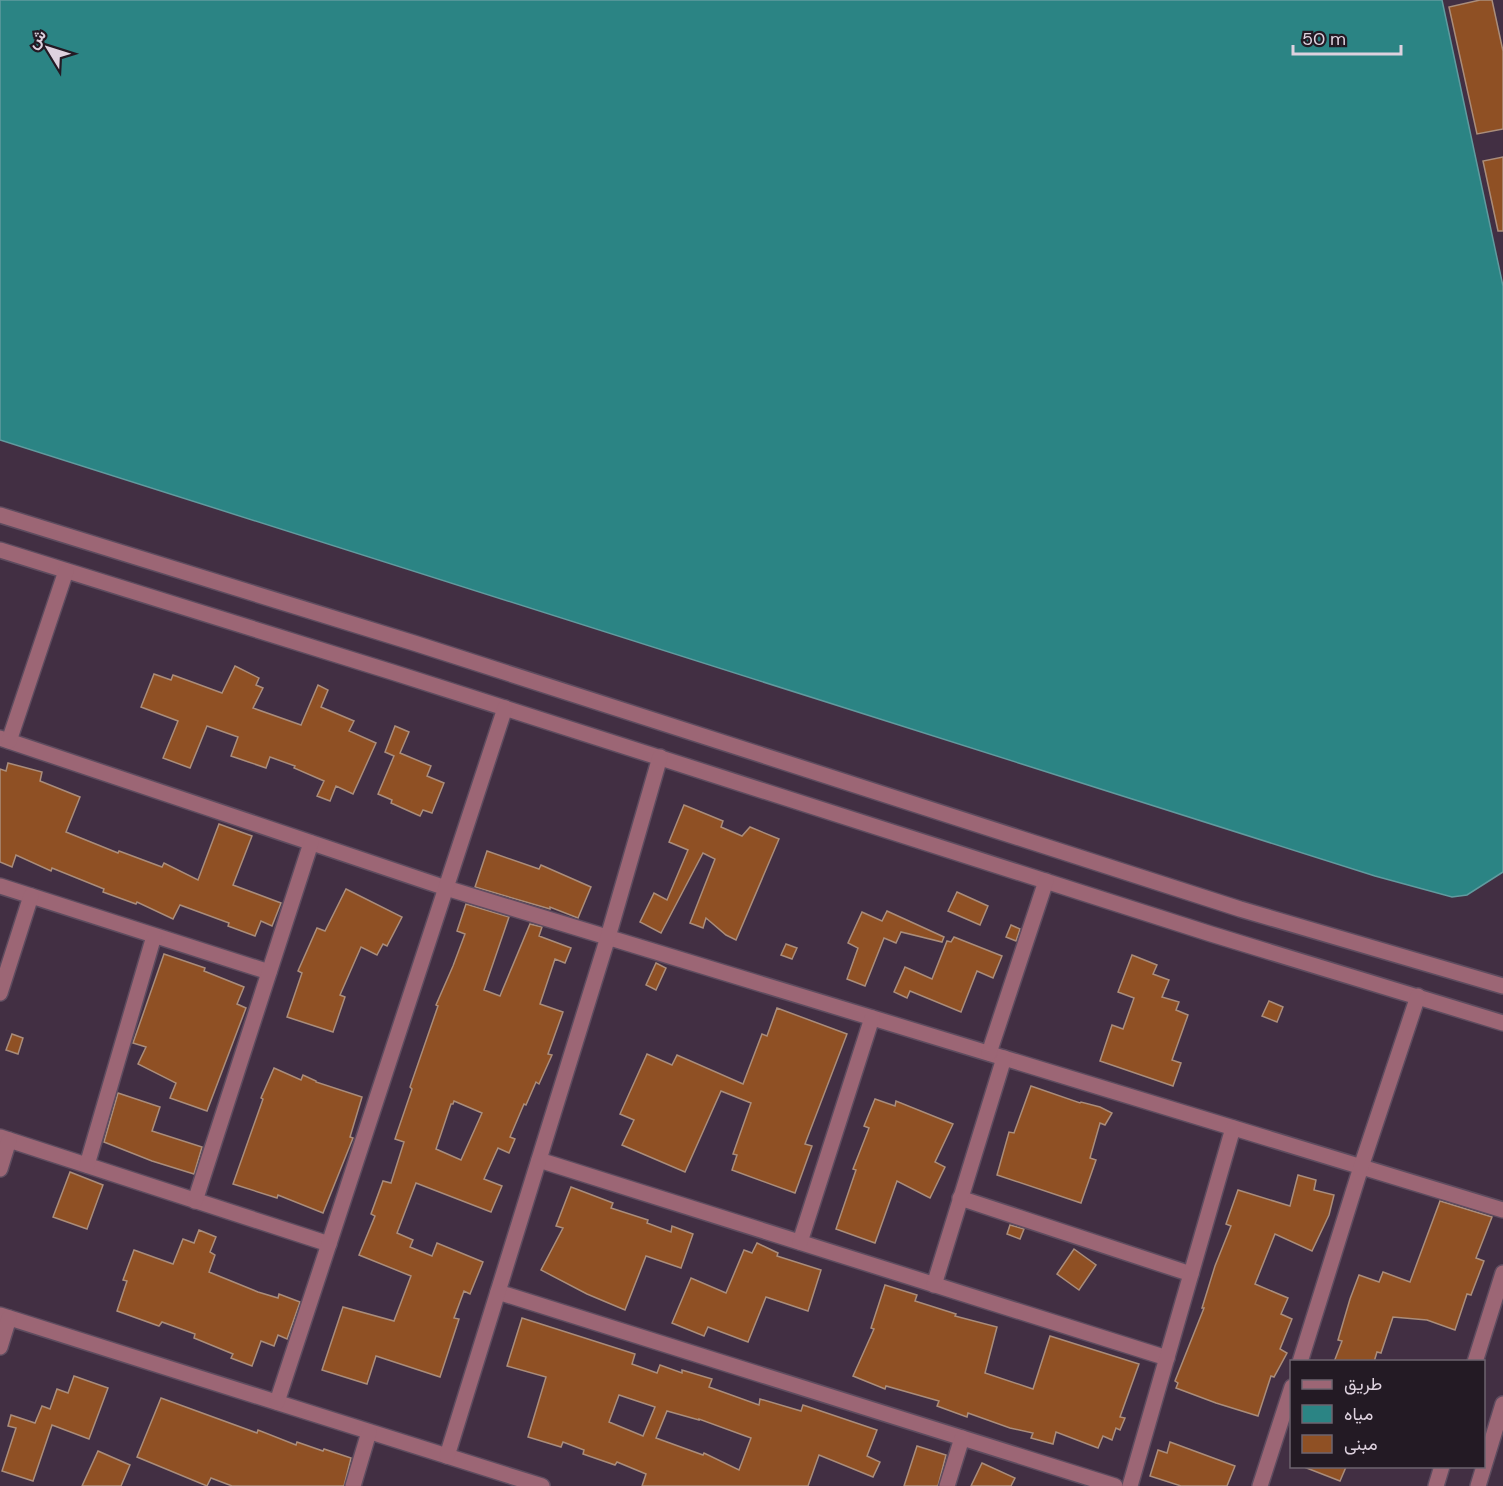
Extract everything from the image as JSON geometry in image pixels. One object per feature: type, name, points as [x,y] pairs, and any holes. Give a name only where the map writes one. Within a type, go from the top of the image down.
[{"type":"street","points":[[0,515],[414,643],[1240,909],[1503,986]]},
{"type":"street","points":[[0,550],[660,757],[1211,934],[1503,1023]]},
{"type":"street","points":[[66,571],[4,740],[446,888],[1503,1210]]},
{"type":"street","points":[[277,1402],[505,708]]},
{"type":"street","points":[[447,1456],[608,938],[660,757]]},
{"type":"street","points":[[195,1201],[311,843]]},
{"type":"street","points":[[933,1285],[960,1198],[996,1056],[1046,881]]},
{"type":"street","points":[[0,886],[269,972]]},
{"type":"street","points":[[0,993],[31,896]]},
{"type":"street","points":[[87,1165],[154,936]]},
{"type":"street","points":[[1300,1360],[1418,996]]},
{"type":"street","points":[[800,1242],[872,1017]]},
{"type":"street","points":[[1130,1486],[1233,1128]]},
{"type":"street","points":[[0,1169],[4,1138],[328,1244]]},
{"type":"street","points":[[539,1160],[1167,1358]]},
{"type":"street","points":[[960,1198],[1191,1274]]},
{"type":"street","points":[[1476,1360],[1503,1273]]},
{"type":"street","points":[[498,1292],[1115,1486]]},
{"type":"street","points":[[0,1347],[4,1316],[542,1486]]},
{"type":"street","points":[[1260,1486],[1290,1393]]},
{"type":"street","points":[[1485,1463],[1503,1404]]},
{"type":"street","points":[[353,1486],[369,1431]]},
{"type":"street","points":[[947,1486],[962,1438]]},
{"type":"street","points":[[1436,1486],[1442,1468]]},
{"type":"street","points":[[1478,1486],[1483,1468]]},
{"type":"water","points":[[0,0],[1442,0],[1503,286],[1503,872],[1467,895],[1452,897],[1375,876],[0,440]]},
{"type":"building","points":[[1480,0],[1492,0],[1503,51],[1503,129],[1477,134],[1449,7]]},
{"type":"building","points":[[1503,157],[1503,231],[1498,231],[1483,161]]},
{"type":"building","points":[[235,666],[259,678],[256,685],[263,688],[253,708],[301,725],[318,685],[328,690],[321,707],[354,721],[349,731],[376,743],[353,794],[336,786],[330,801],[317,796],[324,781],[294,768],[295,766],[270,757],[266,768],[231,756],[238,737],[207,726],[190,768],[163,758],[178,721],[141,707],[154,674],[171,680],[173,675],[222,693]]},
{"type":"building","points":[[395,726],[409,732],[400,753],[431,766],[427,776],[444,783],[432,813],[423,810],[420,816],[391,803],[392,800],[378,794],[394,756],[385,752]]},
{"type":"building","points":[[8,763],[42,772],[40,781],[80,797],[66,832],[118,853],[119,851],[162,867],[164,863],[198,880],[219,824],[252,836],[233,885],[281,903],[272,926],[261,921],[255,936],[228,926],[229,923],[180,905],[173,919],[137,902],[136,904],[103,892],[104,889],[52,868],[51,871],[16,855],[12,867],[0,862],[0,769],[6,771]]},
{"type":"building","points":[[684,805],[723,821],[721,827],[742,836],[750,827],[779,839],[736,940],[726,935],[706,918],[703,928],[690,923],[715,859],[703,853],[661,933],[640,922],[654,893],[667,900],[688,850],[669,842]]},
{"type":"building","points":[[487,851],[539,869],[541,865],[591,887],[578,918],[550,907],[550,909],[475,887]]},
{"type":"building","points":[[346,889],[402,917],[387,946],[383,944],[377,955],[361,947],[340,995],[345,997],[333,1032],[287,1017],[302,973],[298,971],[317,928],[325,931]]},
{"type":"building","points":[[957,892],[988,906],[980,925],[948,911]]},
{"type":"building","points":[[466,904],[509,917],[484,990],[500,996],[530,924],[542,927],[539,936],[571,948],[565,963],[555,959],[540,1004],[563,1012],[548,1054],[552,1055],[539,1084],[536,1082],[526,1105],[524,1104],[510,1137],[515,1139],[509,1153],[498,1148],[484,1179],[502,1186],[491,1212],[416,1183],[397,1233],[413,1240],[410,1247],[432,1256],[437,1243],[483,1262],[470,1294],[464,1291],[454,1318],[459,1319],[440,1377],[376,1356],[367,1384],[322,1370],[343,1307],[394,1321],[411,1276],[359,1255],[375,1216],[371,1214],[383,1181],[391,1183],[404,1142],[395,1139],[438,1006],[436,1005],[465,934],[457,931]],"holes":[[[454,1101],[482,1113],[461,1160],[436,1149]]]},
{"type":"building","points":[[887,911],[944,937],[942,942],[901,932],[896,943],[884,938],[865,986],[847,979],[858,948],[848,943],[862,912],[882,921]]},
{"type":"building","points":[[1011,925],[1020,929],[1016,941],[1006,937]]},
{"type":"building","points":[[954,937],[1002,956],[993,978],[977,971],[961,1012],[910,991],[907,998],[894,992],[905,967],[932,979],[947,941],[951,942]]},
{"type":"building","points":[[786,944],[797,948],[792,959],[781,955]]},
{"type":"building","points":[[164,954],[205,968],[204,971],[244,987],[237,1004],[246,1008],[207,1111],[170,1098],[176,1083],[138,1064],[146,1047],[133,1043]]},
{"type":"building","points":[[1132,955],[1157,965],[1153,974],[1169,980],[1162,997],[1179,1002],[1176,1010],[1188,1015],[1172,1060],[1181,1063],[1173,1086],[1100,1061],[1112,1025],[1123,1029],[1134,998],[1118,992]]},
{"type":"building","points":[[656,963],[666,968],[656,990],[646,985]]},
{"type":"building","points":[[1269,1001],[1283,1007],[1277,1022],[1262,1016]]},
{"type":"building","points":[[777,1008],[847,1034],[805,1144],[812,1146],[795,1193],[732,1170],[737,1155],[733,1154],[751,1103],[721,1091],[685,1172],[622,1145],[634,1120],[620,1114],[647,1054],[672,1065],[677,1055],[743,1084],[762,1034],[767,1036]]},
{"type":"building","points":[[12,1034],[23,1038],[18,1054],[6,1050]]},
{"type":"building","points":[[274,1068],[301,1080],[303,1075],[316,1082],[362,1097],[350,1137],[353,1138],[323,1213],[278,1195],[277,1198],[233,1184],[263,1099],[261,1098]]},
{"type":"building","points":[[1031,1086],[1080,1103],[1100,1107],[1112,1113],[1105,1125],[1100,1123],[1090,1158],[1096,1160],[1081,1203],[997,1175],[1009,1132],[1014,1133]]},
{"type":"building","points":[[118,1093],[160,1107],[152,1131],[202,1147],[194,1174],[152,1161],[104,1142]]},
{"type":"building","points":[[875,1099],[895,1106],[896,1101],[953,1124],[935,1162],[945,1167],[930,1198],[897,1181],[875,1243],[836,1229],[856,1170],[853,1169],[869,1128],[864,1126]]},
{"type":"building","points":[[70,1172],[103,1185],[87,1229],[53,1217]]},
{"type":"building","points":[[1298,1175],[1316,1180],[1314,1190],[1334,1195],[1329,1215],[1312,1251],[1275,1234],[1255,1284],[1288,1298],[1281,1314],[1292,1319],[1280,1349],[1287,1353],[1274,1377],[1271,1376],[1258,1416],[1176,1388],[1178,1383],[1175,1381],[1204,1308],[1202,1308],[1215,1266],[1231,1226],[1226,1224],[1238,1190],[1290,1206]]},
{"type":"building","points":[[571,1187],[613,1203],[611,1208],[648,1220],[647,1223],[671,1232],[672,1226],[693,1234],[681,1268],[646,1256],[625,1310],[587,1294],[541,1270],[563,1228],[556,1226]]},
{"type":"building","points":[[1440,1201],[1492,1217],[1476,1258],[1484,1261],[1471,1295],[1467,1294],[1455,1330],[1427,1320],[1393,1317],[1381,1353],[1377,1352],[1375,1360],[1335,1360],[1342,1341],[1338,1340],[1359,1275],[1379,1282],[1383,1272],[1410,1282]]},
{"type":"building","points":[[1010,1225],[1024,1229],[1020,1239],[1007,1234]]},
{"type":"building","points":[[199,1230],[216,1237],[210,1252],[215,1255],[209,1272],[258,1292],[278,1298],[279,1294],[300,1302],[287,1339],[278,1335],[274,1346],[261,1341],[252,1366],[231,1358],[233,1354],[194,1338],[195,1334],[162,1322],[159,1326],[117,1311],[127,1281],[123,1280],[134,1250],[173,1264],[183,1239],[194,1243]]},
{"type":"building","points":[[757,1243],[778,1253],[777,1256],[821,1270],[808,1311],[766,1297],[748,1342],[708,1327],[704,1336],[672,1323],[691,1278],[726,1293],[744,1250],[752,1253]]},
{"type":"building","points":[[1074,1249],[1096,1265],[1079,1290],[1057,1274]]},
{"type":"building","points":[[885,1285],[917,1295],[915,1301],[956,1314],[955,1316],[997,1327],[985,1373],[1033,1389],[1050,1336],[1139,1364],[1120,1417],[1125,1418],[1120,1430],[1116,1428],[1112,1440],[1103,1436],[1098,1448],[1056,1432],[1053,1444],[1031,1438],[1033,1433],[1010,1428],[968,1413],[967,1417],[937,1406],[939,1401],[886,1386],[885,1389],[853,1376],[874,1329],[871,1328]]},
{"type":"building","points":[[522,1318],[635,1354],[632,1364],[657,1373],[660,1365],[682,1373],[682,1370],[712,1379],[709,1387],[759,1405],[760,1399],[801,1411],[803,1405],[877,1430],[867,1456],[880,1462],[873,1477],[819,1455],[808,1486],[642,1486],[646,1474],[617,1462],[615,1465],[583,1454],[584,1450],[563,1442],[561,1447],[528,1437],[546,1377],[507,1366]],"holes":[[[619,1395],[655,1407],[643,1436],[609,1422]],[[667,1411],[699,1419],[751,1438],[739,1470],[704,1453],[703,1455],[656,1438]]]},
{"type":"building","points":[[74,1376],[108,1388],[89,1439],[52,1425],[33,1481],[2,1471],[16,1428],[8,1426],[11,1415],[35,1423],[42,1406],[50,1409],[57,1389],[68,1393]]},
{"type":"building","points":[[161,1398],[257,1433],[258,1430],[296,1445],[297,1442],[351,1458],[344,1486],[232,1486],[211,1478],[207,1486],[137,1457]]},
{"type":"building","points":[[1170,1442],[1235,1466],[1227,1486],[1181,1486],[1150,1476],[1158,1450],[1167,1453]]},
{"type":"building","points":[[917,1446],[946,1455],[938,1486],[904,1486]]},
{"type":"building","points":[[98,1451],[130,1465],[121,1486],[82,1486]]},
{"type":"building","points":[[982,1463],[1015,1478],[1011,1486],[971,1486]]},
{"type":"building","points":[[1307,1468],[1346,1468],[1340,1481]]}]
